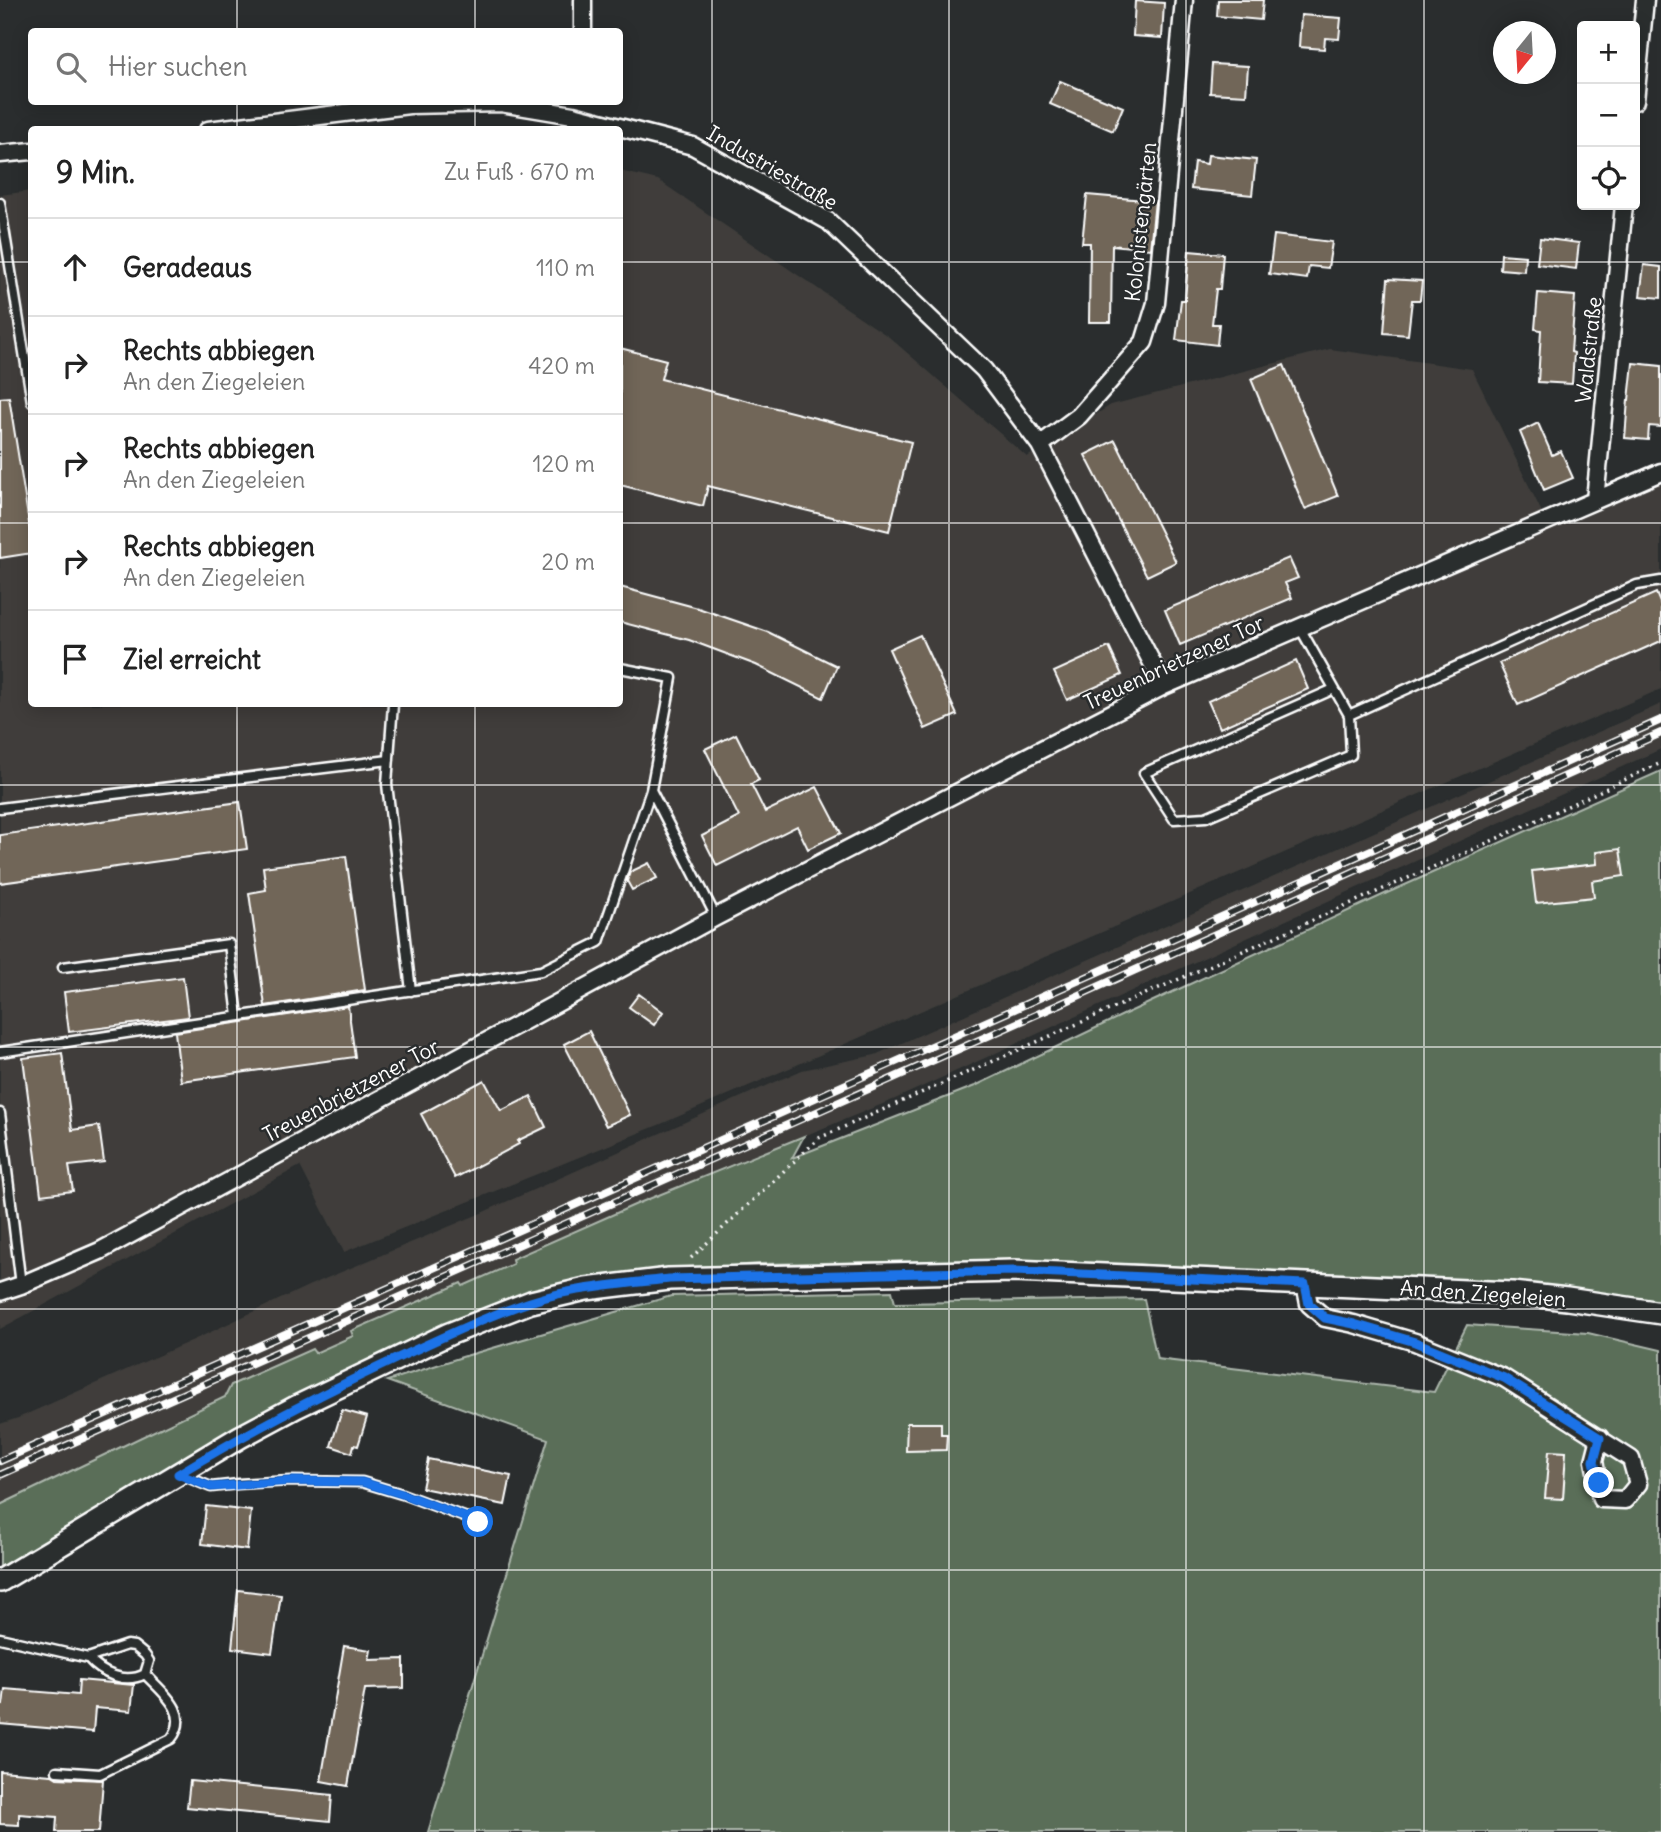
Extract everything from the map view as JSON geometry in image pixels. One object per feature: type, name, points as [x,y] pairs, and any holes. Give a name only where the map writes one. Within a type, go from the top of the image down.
[{"type":"street","points":[[583,0],[583,28]]},
{"type":"street","name":"Kolonistengärten","points":[[1040,445],[1079,416],[1144,342],[1156,303],[1184,0]]},
{"type":"street","points":[[1637,84],[1645,0]]},
{"type":"street","name":"Industriestraße","points":[[242,126],[410,106],[440,105]]},
{"type":"street","name":"Industriestraße","points":[[530,105],[573,108],[693,146],[828,221],[984,370],[1040,445],[1164,686]]},
{"type":"street","points":[[0,154],[28,151]]},
{"type":"street","name":"Waldstraße","points":[[1595,500],[1624,210]]},
{"type":"street","name":"Treuenbrietzener Tor","points":[[0,1292],[100,1251],[716,917],[1164,686],[1661,472]]},
{"type":"street","name":"An den Ziegeleien","points":[[0,1581],[240,1437],[308,1401],[438,1339],[531,1302],[567,1292],[669,1279],[1014,1271],[1512,1293],[1661,1313]]},
{"type":"street","points":[[1305,1284],[1309,1304],[1325,1318],[1415,1342],[1504,1378],[1600,1438]]},
{"type":"lane","points":[[0,203],[28,377]]},
{"type":"lane","points":[[1349,715],[1637,585],[1661,581]]},
{"type":"lane","points":[[1300,628],[1349,715],[1351,755],[1206,817],[1174,819],[1144,773],[1334,689]]},
{"type":"lane","points":[[0,1052],[541,971],[599,942],[651,790],[672,678],[623,669]]},
{"type":"lane","points":[[393,707],[387,784],[411,991]]},
{"type":"lane","points":[[0,808],[389,760]]},
{"type":"lane","points":[[651,790],[716,917]]},
{"type":"lane","points":[[63,967],[229,944],[238,1016]]},
{"type":"lane","points":[[0,1113],[21,1285]]},
{"type":"lane","points":[[178,1474],[211,1487],[290,1481],[362,1482],[478,1522]]},
{"type":"lane","points":[[0,1638],[88,1658],[118,1646],[134,1646],[149,1661],[145,1674]]},
{"type":"lane","points":[[88,1658],[106,1674],[132,1678],[145,1674]]},
{"type":"lane","points":[[57,1770],[100,1774],[171,1739],[176,1732],[178,1714],[173,1704],[145,1674]]},
{"type":"path","points":[[669,1279],[819,1138],[1474,849],[1661,763]]},
{"type":"shaded area","points":[[623,172],[658,180],[889,337],[1027,457],[1111,405],[1330,349],[1472,369],[1550,529],[1661,478],[1661,689],[661,1124],[344,1252],[300,1166],[0,1329],[0,195],[28,191],[28,707],[623,707]]},
{"type":"shaded area","points":[[1661,704],[1661,749],[895,1099],[639,1203],[512,1259],[514,1264],[463,1287],[460,1283],[352,1331],[353,1335],[314,1353],[312,1349],[231,1385],[225,1396],[0,1505],[0,1424],[802,1070],[875,1055]]},
{"type":"green space","points":[[1661,771],[1661,1304],[1133,1264],[947,1261],[758,1264],[609,1276],[247,1422],[0,1571],[0,1505],[225,1397],[231,1385],[312,1349],[315,1353],[353,1336],[351,1331],[461,1283],[463,1286],[513,1264],[512,1259],[639,1203],[804,1136],[792,1158],[975,1086],[1387,893]]},
{"type":"green space","points":[[892,1291],[895,1303],[1144,1299],[1157,1359],[1434,1392],[1467,1325],[1588,1333],[1661,1350],[1661,1832],[428,1832],[548,1439],[387,1381],[671,1296]]},
{"type":"building","points":[[1218,0],[1263,0],[1261,20],[1217,16]]},
{"type":"building","points":[[1135,1],[1164,3],[1162,38],[1133,36]]},
{"type":"building","points":[[1301,15],[1341,18],[1339,39],[1325,38],[1324,49],[1299,47]]},
{"type":"building","points":[[1212,64],[1248,66],[1246,95],[1210,93]]},
{"type":"building","points":[[1060,81],[1123,107],[1113,131],[1050,104]]},
{"type":"building","points":[[1208,155],[1256,160],[1252,195],[1191,189],[1194,162],[1207,164]]},
{"type":"building","points":[[1087,195],[1155,201],[1150,249],[1112,245],[1111,322],[1089,322],[1090,243],[1082,243]]},
{"type":"building","points":[[1274,235],[1332,242],[1328,268],[1309,266],[1307,279],[1269,274]]},
{"type":"building","points":[[1540,238],[1579,243],[1576,269],[1537,264]]},
{"type":"building","points":[[1189,251],[1223,254],[1220,289],[1216,289],[1212,324],[1219,324],[1217,345],[1176,340],[1181,300],[1185,300]]},
{"type":"building","points":[[1501,254],[1525,256],[1524,271],[1500,269]]},
{"type":"building","points":[[1644,265],[1661,267],[1661,298],[1640,296]]},
{"type":"building","points":[[1388,279],[1422,281],[1420,300],[1412,300],[1408,335],[1384,333]]},
{"type":"building","points":[[1538,293],[1575,296],[1572,384],[1538,382],[1541,330],[1535,329]]},
{"type":"building","points":[[623,349],[666,360],[661,379],[911,442],[889,531],[708,486],[703,506],[623,486]]},
{"type":"building","points":[[1633,363],[1661,366],[1661,427],[1649,426],[1648,440],[1625,438]]},
{"type":"building","points":[[1284,365],[1338,496],[1305,509],[1251,379]]},
{"type":"building","points":[[9,397],[28,517],[28,554],[0,558],[0,398]]},
{"type":"building","points":[[1538,423],[1552,455],[1561,451],[1573,478],[1544,490],[1520,432]]},
{"type":"building","points":[[1115,440],[1176,562],[1147,576],[1085,455]]},
{"type":"building","points":[[1289,558],[1298,578],[1285,583],[1292,598],[1180,645],[1165,610]]},
{"type":"building","points":[[623,588],[698,608],[768,632],[837,666],[823,698],[756,665],[689,640],[623,623]]},
{"type":"building","points":[[1656,593],[1661,605],[1661,641],[1518,705],[1499,663]]},
{"type":"building","points":[[920,635],[957,715],[925,729],[889,649]]},
{"type":"building","points":[[1109,647],[1122,675],[1067,700],[1054,672]]},
{"type":"building","points":[[1296,661],[1308,689],[1220,728],[1208,701]]},
{"type":"building","points":[[736,734],[759,780],[751,784],[765,812],[817,787],[841,833],[808,849],[797,826],[717,866],[702,836],[739,817],[705,749]]},
{"type":"building","points":[[240,802],[247,849],[0,883],[0,835]]},
{"type":"building","points":[[1620,849],[1624,876],[1592,881],[1594,897],[1536,903],[1532,871],[1597,864],[1596,852]]},
{"type":"building","points":[[346,856],[365,990],[265,1006],[249,893],[266,890],[263,867]]},
{"type":"building","points":[[649,863],[657,878],[632,890],[627,881],[630,872]]},
{"type":"building","points":[[183,977],[188,1017],[69,1032],[64,992]]},
{"type":"building","points":[[639,994],[663,1012],[654,1025],[629,1007]]},
{"type":"building","points":[[348,1006],[355,1057],[181,1081],[175,1032]]},
{"type":"building","points":[[589,1031],[630,1115],[606,1126],[564,1044]]},
{"type":"building","points":[[62,1053],[72,1130],[99,1126],[104,1162],[69,1166],[73,1191],[41,1195],[23,1058]]},
{"type":"building","points":[[484,1080],[501,1111],[531,1096],[546,1127],[455,1178],[421,1114]]},
{"type":"building","points":[[342,1410],[367,1417],[358,1446],[354,1445],[352,1453],[331,1446]]},
{"type":"building","points":[[907,1423],[941,1423],[941,1434],[947,1434],[946,1450],[906,1451]]},
{"type":"building","points":[[1549,1451],[1566,1452],[1563,1499],[1545,1498]]},
{"type":"building","points":[[428,1459],[511,1476],[505,1505],[422,1488]]},
{"type":"building","points":[[206,1506],[251,1511],[247,1550],[202,1544]]},
{"type":"building","points":[[238,1590],[281,1595],[272,1653],[232,1648]]},
{"type":"building","points":[[344,1646],[371,1650],[369,1660],[404,1659],[404,1688],[365,1689],[348,1786],[321,1781]]},
{"type":"building","points":[[79,1680],[134,1685],[131,1711],[95,1708],[93,1732],[0,1724],[0,1704],[3,1705],[5,1689],[78,1695]]},
{"type":"building","points":[[0,1771],[103,1780],[99,1832],[56,1832],[57,1817],[19,1814],[19,1825],[0,1824]]},
{"type":"building","points":[[190,1781],[332,1795],[330,1821],[187,1807]]},
{"type":"railway","points":[[0,1461],[1661,720]]},
{"type":"railway","points":[[0,1475],[1060,1004],[1661,733]]},
{"type":"route","points":[[478,1522],[362,1482],[290,1481],[211,1487],[178,1474],[240,1437],[354,1378],[449,1334],[558,1294],[669,1279],[1014,1271],[1305,1284],[1309,1304],[1325,1318],[1415,1342],[1504,1378],[1600,1438],[1594,1461],[1599,1483]]}]
